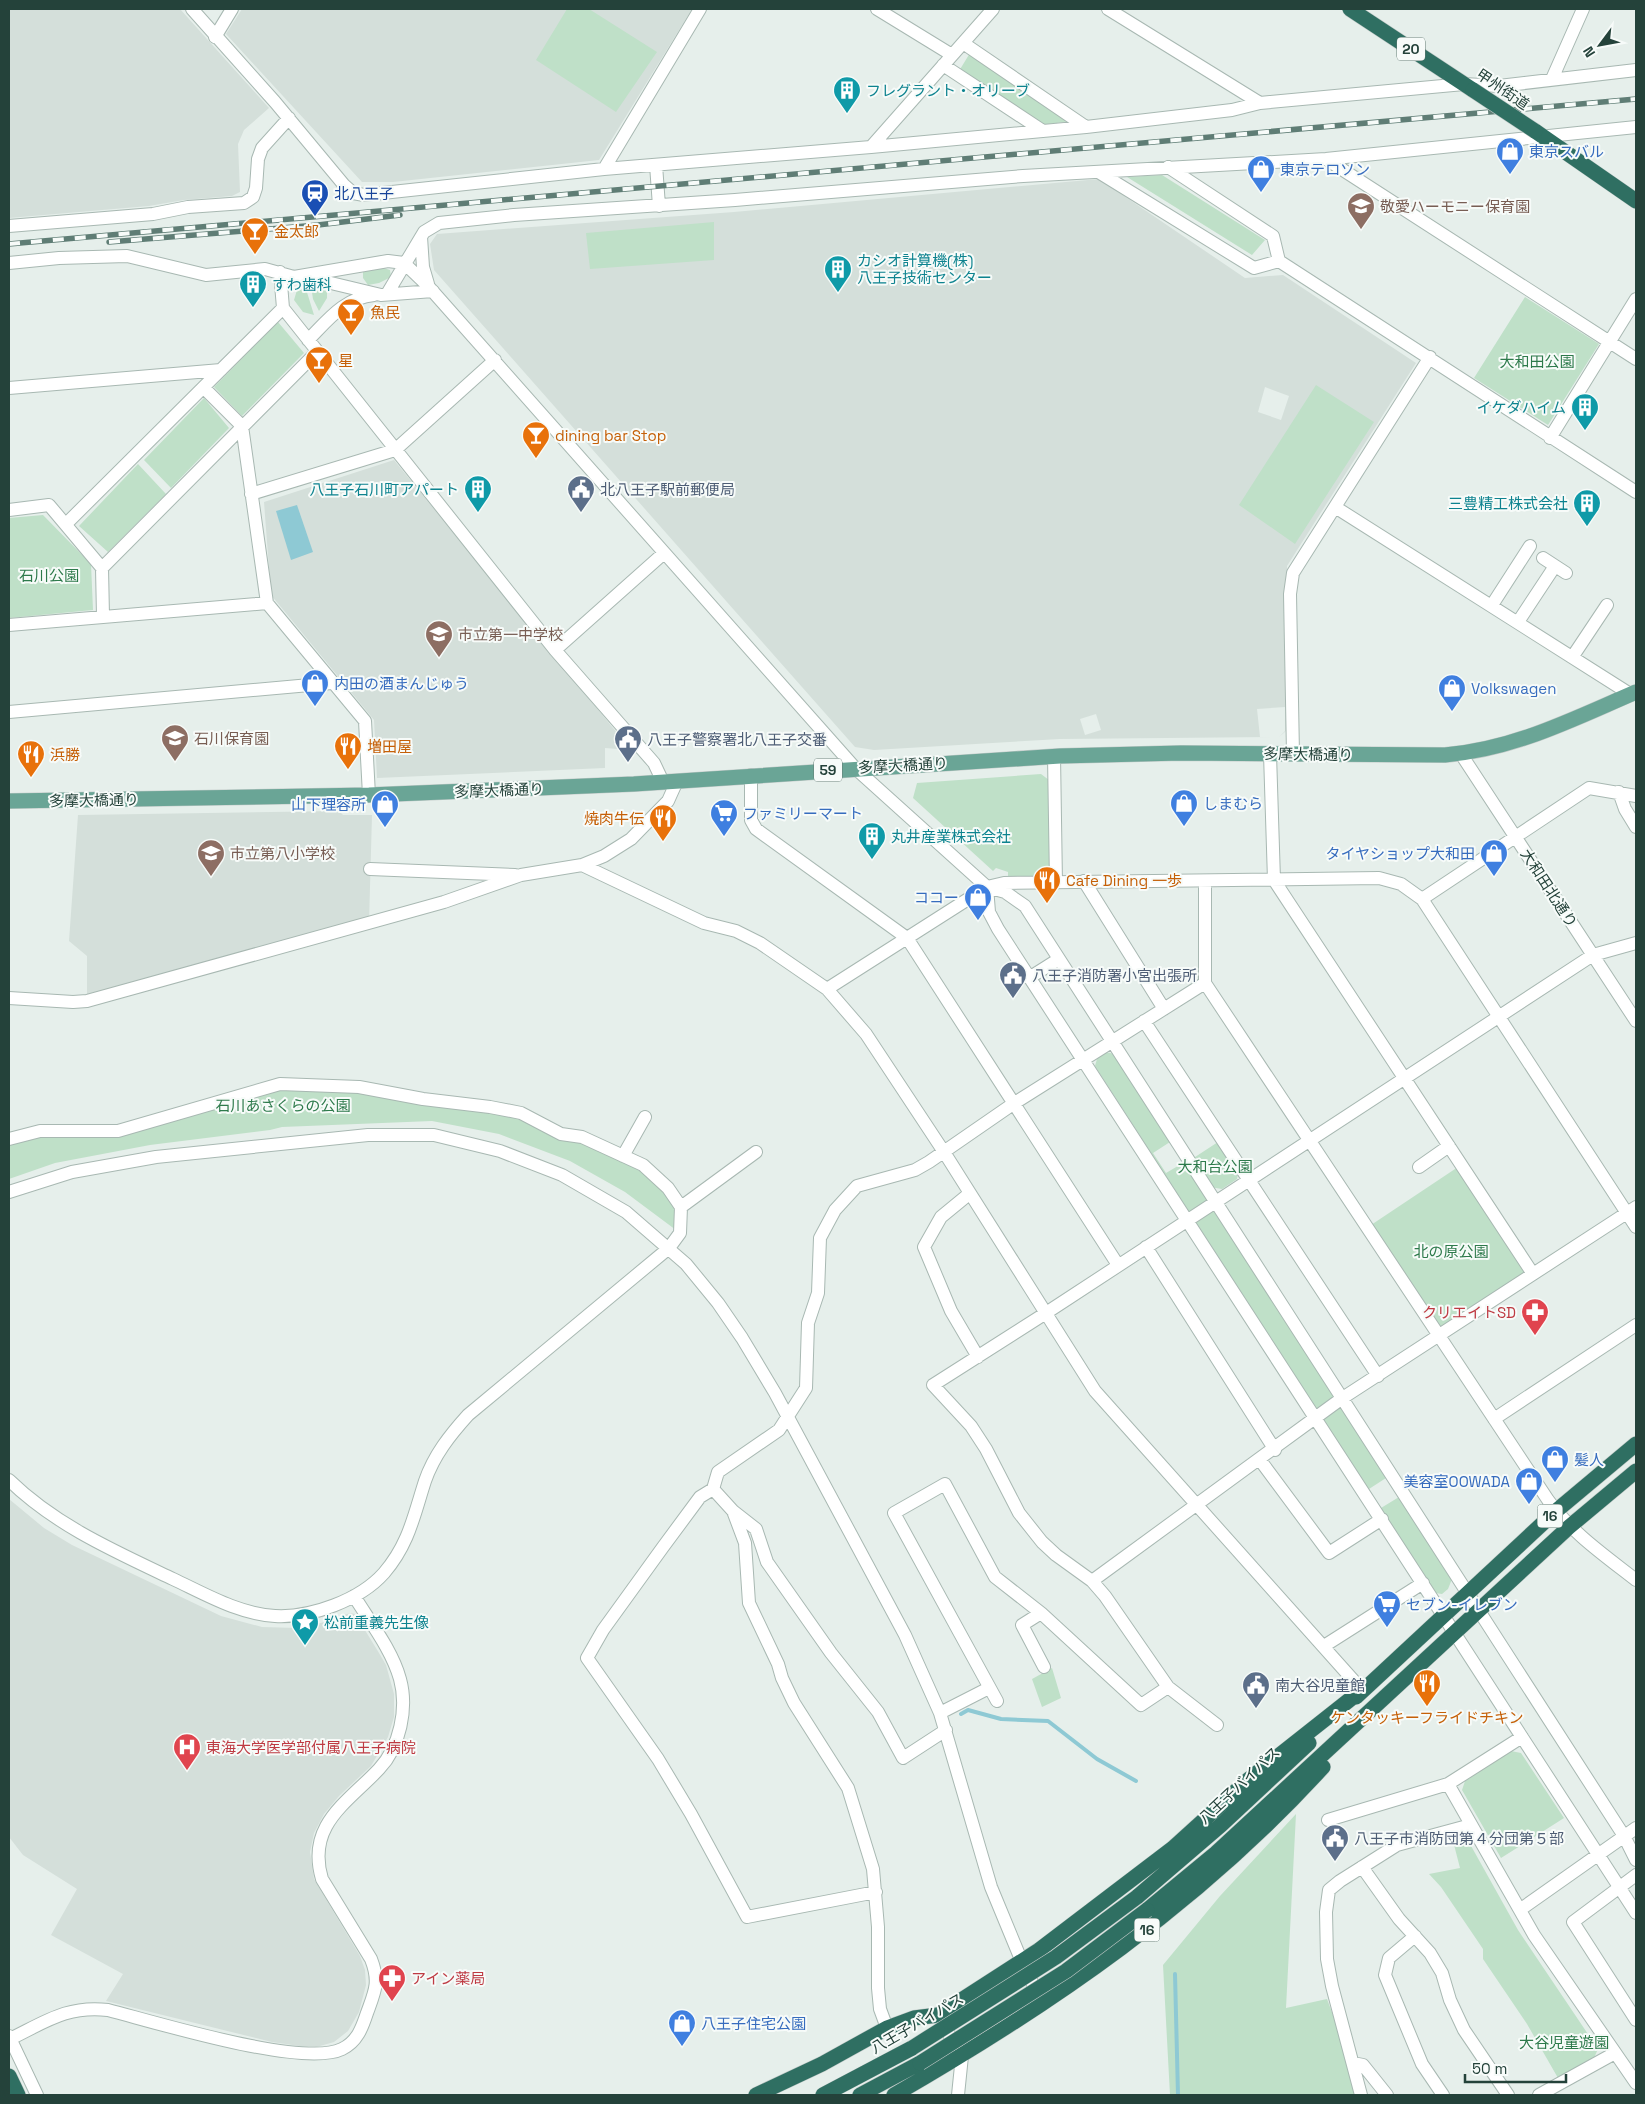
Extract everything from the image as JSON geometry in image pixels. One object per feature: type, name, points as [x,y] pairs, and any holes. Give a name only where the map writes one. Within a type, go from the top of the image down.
[{"type":"highway","name":"甲州街道","points":[[1350,9],[1540,134],[1636,201]]},
{"type":"highway","name":"八王子バイパス","points":[[823,2095],[912,2048],[1056,1957],[1137,1897],[1221,1826],[1362,1690],[1556,1511],[1636,1444]]},
{"type":"highway","name":"16","points":[[860,2095],[920,2063],[1066,1971],[1147,1910],[1216,1853],[1455,1635],[1569,1527],[1636,1471]]},
{"type":"highway","points":[[756,2095],[822,2064],[887,2028],[914,2018],[938,2015],[1022,1962],[1132,1882],[1173,1848],[1248,1780],[1362,1690]]},
{"type":"highway","name":"16","points":[[894,2095],[962,2056],[1042,2005],[1164,1917],[1230,1860],[1286,1807],[1362,1720]]},
{"type":"highway","points":[[9,2076],[18,2095]]},
{"type":"main road","name":"多摩大橋通り","points":[[9,802],[369,795],[670,781],[1054,756],[1181,753],[1403,756],[1461,754],[1504,746],[1552,730],[1633,693]]},
{"type":"street","points":[[192,9],[344,185],[353,193],[364,195],[604,169],[1086,127],[1232,110],[1260,103],[1499,86],[1636,70]]},
{"type":"street","points":[[215,36],[232,9]]},
{"type":"street","points":[[604,169],[700,9]]},
{"type":"street","points":[[877,9],[952,55]]},
{"type":"street","points":[[871,147],[992,9]]},
{"type":"street","points":[[1108,9],[1260,103]]},
{"type":"street","points":[[1552,79],[1583,9]]},
{"type":"street","points":[[963,44],[1086,127]]},
{"type":"street","points":[[943,65],[1043,131]]},
{"type":"street","points":[[9,226],[153,214],[188,207],[244,203],[253,197],[256,188],[258,158],[262,148],[288,118]]},
{"type":"street","points":[[384,294],[399,275],[404,263],[424,232],[439,223],[514,215],[659,206],[1023,176],[1326,159],[1540,134],[1636,127]]},
{"type":"street","points":[[1326,159],[1636,359]]},
{"type":"street","points":[[656,165],[659,206]]},
{"type":"street","points":[[1168,167],[1273,236],[1279,260],[1430,357],[1550,438],[1636,492]]},
{"type":"street","points":[[1100,172],[1254,268],[1279,260]]},
{"type":"street","points":[[421,237],[423,267],[430,288]]},
{"type":"street","points":[[9,263],[59,258],[127,256],[206,275],[265,269],[294,277],[305,277],[384,294]]},
{"type":"street","points":[[305,277],[388,261],[404,263],[430,288],[495,360],[855,768],[987,886],[1005,892],[1025,906],[1341,1400],[1468,1592],[1624,1836],[1636,1860]]},
{"type":"street","points":[[329,318],[347,286],[355,266]]},
{"type":"street","points":[[9,998],[73,1002],[87,1001],[434,904],[521,875],[582,865],[604,856],[631,840],[668,801],[670,781],[555,650],[394,450],[283,308],[280,272]]},
{"type":"street","points":[[308,340],[329,318],[353,299],[430,288]]},
{"type":"street","points":[[1550,438],[1636,299]]},
{"type":"street","points":[[66,524],[204,389],[283,308]]},
{"type":"street","points":[[102,568],[317,352]]},
{"type":"street","points":[[1293,754],[1290,594],[1293,573],[1430,357]]},
{"type":"street","points":[[251,494],[394,450],[495,360]]},
{"type":"street","points":[[9,388],[221,370]]},
{"type":"street","points":[[204,389],[242,426],[267,602],[365,721],[369,795]]},
{"type":"street","points":[[9,510],[49,505],[66,524],[102,568],[103,616]]},
{"type":"street","points":[[1335,507],[1633,693]]},
{"type":"street","points":[[1492,605],[1530,546]]},
{"type":"street","points":[[555,650],[664,553]]},
{"type":"street","points":[[1518,622],[1560,570],[1543,558]]},
{"type":"street","points":[[9,625],[267,602]]},
{"type":"street","points":[[1573,656],[1607,605]]},
{"type":"street","points":[[9,712],[332,683]]},
{"type":"street","points":[[1270,754],[1274,880],[1533,1274]]},
{"type":"street","name":"大和田北通り","points":[[1461,754],[1636,1022]]},
{"type":"street","points":[[1054,756],[1056,883]]},
{"type":"street","points":[[751,775],[751,820],[756,829],[907,938],[1118,1265]]},
{"type":"street","points":[[1422,899],[1589,788],[1636,796]]},
{"type":"street","points":[[1618,792],[1625,809],[1636,827]]},
{"type":"street","points":[[582,865],[704,923],[736,931],[760,943],[827,989],[866,1034],[944,1152],[1095,1391],[1362,1690]]},
{"type":"street","points":[[370,869],[521,875]]},
{"type":"street","points":[[827,989],[987,886],[1004,883],[1084,881],[1379,878],[1401,884],[1422,899],[1632,1210],[1636,1227]]},
{"type":"street","points":[[1084,881],[1164,1009]]},
{"type":"street","points":[[1205,881],[1206,983],[1556,1511],[1569,1527],[1636,1580]]},
{"type":"street","points":[[987,886],[989,912],[1029,978],[1316,1417],[1636,1913]]},
{"type":"street","points":[[1217,1725],[1168,1687],[1130,1630],[1092,1581],[1056,1556],[1042,1542],[1019,1513],[986,1448],[971,1426],[933,1384],[978,1358],[1593,955],[1636,943]]},
{"type":"street","points":[[1029,978],[1059,959]]},
{"type":"street","points":[[876,1892],[747,1918],[691,1814],[658,1759],[587,1658],[603,1630],[684,1518],[700,1498],[712,1490],[718,1472],[778,1430],[806,1388],[808,1323],[818,1293],[820,1238],[835,1210],[857,1186],[915,1170],[1013,1104],[1206,983]]},
{"type":"street","points":[[1144,1021],[1378,1376]]},
{"type":"street","points":[[9,1138],[40,1131],[118,1131],[280,1084],[359,1087],[423,1099],[521,1113],[561,1134],[582,1137],[643,1165],[668,1188],[681,1207],[680,1233],[669,1248],[575,1324],[468,1415],[454,1430],[432,1466],[418,1511],[403,1547],[383,1574],[354,1596],[316,1613],[274,1616],[249,1612],[222,1603],[96,1542],[49,1514],[9,1480]]},
{"type":"street","points":[[623,1156],[645,1117]]},
{"type":"street","points":[[9,1192],[72,1172],[156,1157],[368,1135],[434,1135],[500,1151],[562,1175],[626,1212],[686,1264],[718,1303],[770,1385],[905,1635],[946,1730],[991,1887],[1042,2005]]},
{"type":"street","points":[[1419,1167],[1449,1146]]},
{"type":"street","points":[[681,1207],[756,1152]]},
{"type":"street","points":[[969,1194],[942,1217],[924,1247],[950,1311],[978,1358]]},
{"type":"street","points":[[1092,1581],[1275,1450],[1316,1417],[1632,1210]]},
{"type":"street","points":[[1146,1247],[1275,1450]]},
{"type":"street","points":[[1494,1419],[1636,1325]]},
{"type":"street","points":[[1260,1460],[1329,1553],[1382,1519]]},
{"type":"street","points":[[997,1701],[894,1513],[945,1484],[995,1577],[1041,1613],[1140,1705],[1168,1687]]},
{"type":"street","points":[[712,1490],[733,1512],[746,1519],[756,1529],[767,1562],[831,1653],[878,1712],[903,1758],[946,1730]]},
{"type":"street","points":[[733,1512],[745,1543],[749,1603],[794,1703],[848,1788],[873,1870],[876,1892],[878,1988],[880,2009],[887,2028]]},
{"type":"street","points":[[1324,1646],[1423,1583]]},
{"type":"street","points":[[36,2095],[10,2038],[73,2010],[90,2008],[108,2010],[240,2043],[296,2054],[332,2053],[343,2049],[359,2035],[377,1985],[376,1971],[371,1959],[322,1879],[318,1864],[318,1850],[320,1836],[329,1820],[342,1804],[381,1767],[394,1748],[400,1730],[403,1708],[400,1680],[393,1662],[354,1596]]},
{"type":"street","points":[[1041,1613],[1022,1625],[1044,1667]]},
{"type":"street","points":[[940,1713],[990,1688]]},
{"type":"street","points":[[1328,1820],[1448,1784],[1522,1737]]},
{"type":"street","points":[[1448,1784],[1521,1909],[1534,1935],[1636,2084]]},
{"type":"street","points":[[1361,2095],[1332,1986],[1327,1959],[1326,1912],[1329,1890],[1397,1845],[1471,1825]]},
{"type":"street","points":[[1521,1909],[1599,1856],[1636,1828]]},
{"type":"street","points":[[1362,1867],[1399,1919],[1430,1953],[1442,1973],[1450,2000],[1464,2030],[1508,2095]]},
{"type":"street","points":[[1636,1875],[1573,1922],[1636,2020]]},
{"type":"street","points":[[1415,1936],[1389,1958],[1385,1975],[1422,2064],[1443,2095]]},
{"type":"street","points":[[938,2015],[962,2056],[958,2095]]},
{"type":"street","points":[[1539,2095],[1616,2053]]},
{"type":"street","points":[[1353,2063],[1363,2065],[1387,2095]]},
{"type":"shaded area","points":[[9,9],[180,9],[269,108],[244,130],[238,144],[240,192],[232,196],[184,200],[149,206],[9,218]]},
{"type":"shaded area","points":[[242,9],[692,9],[599,160],[393,182],[362,182],[226,34]]},
{"type":"shaded area","points":[[1099,179],[1245,278],[1283,275],[1416,363],[1287,566],[1286,731],[1279,737],[1060,739],[874,750],[855,747],[434,270],[430,244],[437,234],[734,212]],"holes":[[[1265,387],[1289,396],[1281,420],[1258,412]],[[1285,707],[1285,731],[1279,737],[1260,737],[1257,709]],[[1096,714],[1101,730],[1085,735],[1080,719]]]},
{"type":"shaded area","name":"市立第一中学校","points":[[394,460],[631,750],[605,748],[605,768],[377,778],[374,720],[271,595],[264,502]]},
{"type":"shaded area","points":[[339,811],[343,815],[372,815],[369,923],[87,1001],[87,956],[69,941],[78,815]]},
{"type":"shaded area","name":"東海大学医学部付属八王子病院","points":[[9,1499],[44,1528],[72,1545],[221,1616],[262,1627],[297,1628],[325,1622],[350,1613],[355,1614],[379,1653],[386,1665],[394,1694],[394,1717],[388,1737],[371,1766],[339,1796],[324,1814],[314,1833],[310,1852],[314,1879],[360,1956],[365,1970],[366,1985],[359,2012],[348,2031],[334,2042],[313,2048],[272,2042],[106,2001],[123,1974],[51,1935],[77,1889],[23,1855],[9,1837]]},
{"type":"green space","points":[[567,9],[589,9],[657,52],[616,112],[536,60]]},
{"type":"green space","points":[[970,53],[1072,121],[1041,125],[959,71]]},
{"type":"green space","points":[[1162,175],[1265,240],[1252,255],[1127,177]]},
{"type":"green space","points":[[714,222],[714,260],[590,269],[586,233]]},
{"type":"green space","points":[[380,267],[390,270],[391,277],[379,283],[368,285],[363,278],[363,272]]},
{"type":"green space","points":[[315,285],[327,292],[327,298],[319,311],[313,299],[311,286]]},
{"type":"green space","points":[[306,289],[314,315],[303,312],[294,300],[297,290]]},
{"type":"green space","name":"大和田公園","points":[[1525,297],[1599,344],[1548,425],[1474,378]]},
{"type":"green space","points":[[278,322],[304,353],[242,416],[214,387]]},
{"type":"green space","points":[[1316,385],[1374,422],[1295,544],[1239,505]]},
{"type":"green space","points":[[204,398],[229,428],[171,488],[144,460]]},
{"type":"green space","points":[[138,464],[166,494],[108,552],[79,526]]},
{"type":"green space","name":"石川公園","points":[[43,515],[91,564],[93,610],[9,618],[9,518]]},
{"type":"green space","points":[[1041,774],[1049,780],[1050,870],[1045,877],[1008,877],[1008,872],[996,868],[993,871],[913,798],[917,783]]},
{"type":"green space","points":[[1105,1052],[1115,1054],[1452,1579],[1448,1589],[1442,1594],[1435,1593],[1095,1066],[1097,1059]],"holes":[[[1170,1142],[1183,1163],[1166,1173],[1153,1153]],[[1386,1478],[1399,1497],[1381,1508],[1369,1489]]]},
{"type":"green space","name":"石川あさくらの公園","points":[[280,1084],[490,1107],[643,1165],[681,1207],[680,1233],[625,1192],[570,1161],[499,1134],[432,1121],[282,1127],[150,1145],[55,1163],[9,1179],[9,1139],[118,1131]]},
{"type":"green space","name":"大和台公園","points":[[1218,1142],[1238,1173],[1237,1179],[1222,1189],[1210,1187],[1192,1159]]},
{"type":"green space","name":"北の原公園","points":[[1461,1165],[1533,1274],[1440,1336],[1368,1227]]},
{"type":"green space","points":[[1052,1668],[1061,1698],[1042,1707],[1032,1679]]},
{"type":"green space","points":[[1511,1751],[1521,1753],[1564,1818],[1501,1858],[1462,1790],[1465,1781]]},
{"type":"green space","points":[[1296,1814],[1286,2008],[1327,1999],[1363,2095],[1170,2095],[1163,1965],[1220,1896]]},
{"type":"green space","name":"大谷児童遊園","points":[[1452,1837],[1461,1837],[1470,1844],[1518,1930],[1598,2049],[1594,2058],[1558,2078],[1527,2024],[1483,1959],[1483,1949],[1441,1887],[1429,1874],[1460,1868]]},
{"type":"water","points":[[297,505],[313,552],[291,560],[276,511]]},
{"type":"waterway","points":[[961,1714],[968,1710],[1001,1719],[1048,1721],[1097,1759],[1136,1781]]},
{"type":"waterway","points":[[1175,1974],[1178,2095]]},
{"type":"railway","points":[[9,244],[1636,99]]},
{"type":"railway","points":[[109,242],[318,225],[400,215]]},
{"type":"place","name":"フレグラント・オリーブ","points":[[847,114]]},
{"type":"place","name":"東京スバル","points":[[1510,175]]},
{"type":"place","name":"東京テロソン","points":[[1261,193]]},
{"type":"place","name":"北八王子","points":[[315,217]]},
{"type":"place","name":"敬愛ハーモニー保育園","points":[[1361,230]]},
{"type":"place","name":"金太郎","points":[[255,255]]},
{"type":"place","name":"カシオ計算機(株) 八王子技術センター","points":[[838,293]]},
{"type":"place","name":"すわ歯科","points":[[253,308]]},
{"type":"place","name":"魚民","points":[[351,336]]},
{"type":"place","name":"星","points":[[319,384]]},
{"type":"place","name":"イケダハイム","points":[[1585,431]]},
{"type":"place","name":"dining bar Stop","points":[[536,459]]},
{"type":"place","name":"八王子石川町アパート","points":[[478,513]]},
{"type":"place","name":"北八王子駅前郵便局","points":[[581,513]]},
{"type":"place","name":"三豊精工株式会社","points":[[1587,527]]},
{"type":"place","name":"市立第一中学校","points":[[439,658]]},
{"type":"place","name":"内田の酒まんじゅう","points":[[315,707]]},
{"type":"place","name":"Volkswagen","points":[[1452,712]]},
{"type":"place","name":"石川保育園","points":[[175,762]]},
{"type":"place","name":"八王子警察署北八王子交番","points":[[628,763]]},
{"type":"place","name":"増田屋","points":[[348,770]]},
{"type":"place","name":"浜勝","points":[[31,778]]},
{"type":"place","name":"しまむら","points":[[1184,827]]},
{"type":"place","name":"山下理容所","points":[[385,828]]},
{"type":"place","name":"ファミリーマート","points":[[724,837]]},
{"type":"place","name":"焼肉牛伝","points":[[663,842]]},
{"type":"place","name":"丸井産業株式会社","points":[[872,860]]},
{"type":"place","name":"市立第八小学校","points":[[211,877]]},
{"type":"place","name":"タイヤショップ大和田","points":[[1494,877]]},
{"type":"place","name":"Cafe Dining 一歩","points":[[1047,904]]},
{"type":"place","name":"ココー","points":[[978,921]]},
{"type":"place","name":"八王子消防署小宮出張所","points":[[1013,999]]},
{"type":"place","name":"クリエイトSD","points":[[1535,1336]]},
{"type":"place","name":"髪人","points":[[1555,1483]]},
{"type":"place","name":"美容室OOWADA","points":[[1529,1505]]},
{"type":"place","name":"セブン-イレブン","points":[[1387,1628]]},
{"type":"place","name":"松前重義先生像","points":[[305,1646]]},
{"type":"place","name":"ケンタッキーフライドチキン","points":[[1427,1707]]},
{"type":"place","name":"南大谷児童館","points":[[1256,1709]]},
{"type":"place","name":"東海大学医学部付属八王子病院","points":[[187,1771]]},
{"type":"place","name":"八王子市消防団第４分団第５部","points":[[1335,1862]]},
{"type":"place","name":"アイン薬局","points":[[392,2002]]},
{"type":"place","name":"八王子住宅公園","points":[[682,2047]]}]
